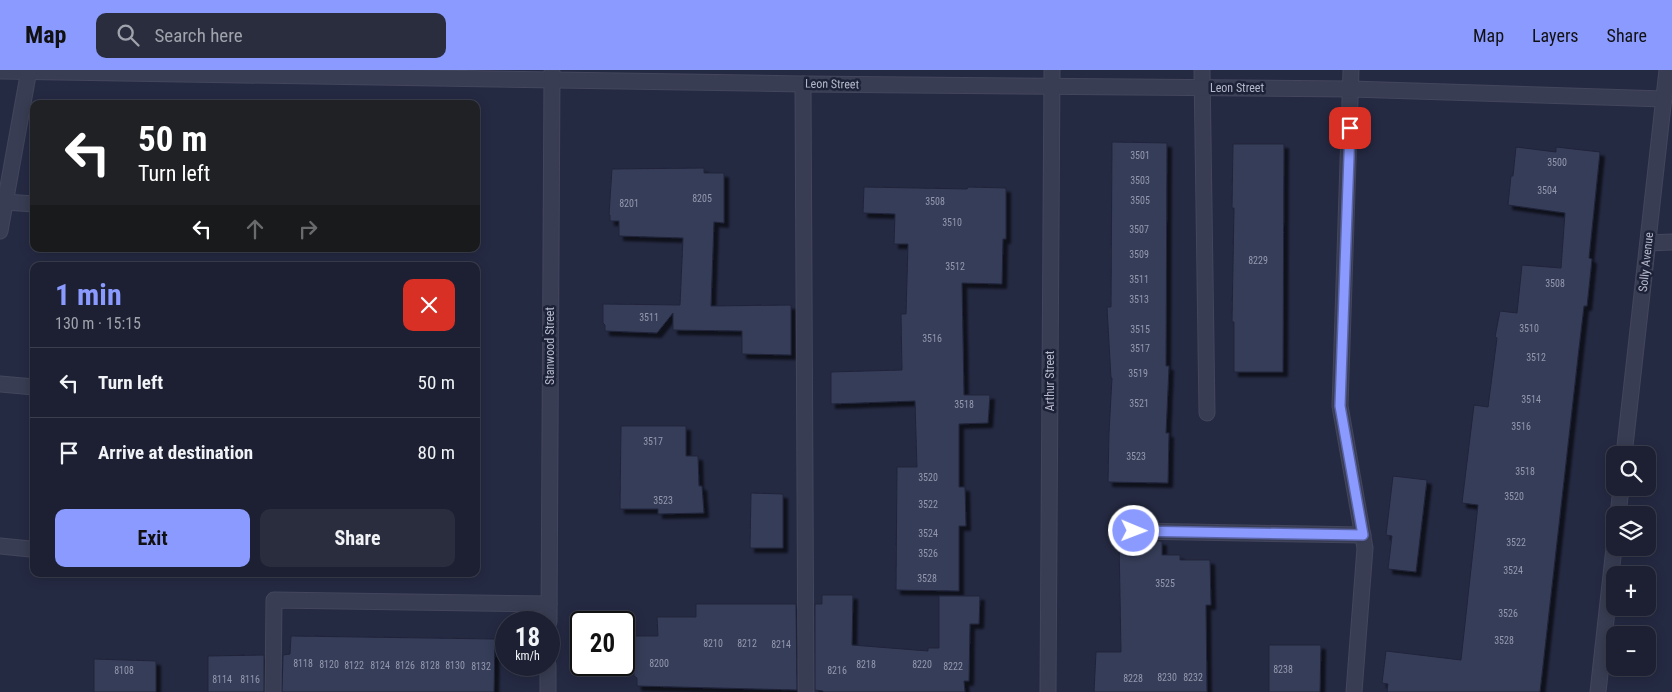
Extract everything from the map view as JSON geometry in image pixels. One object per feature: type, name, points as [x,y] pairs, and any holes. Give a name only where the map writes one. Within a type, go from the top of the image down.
[{"type":"street","name":"Arthur Street","points":[[1048,692],[1052,70]]},
{"type":"street","points":[[1202,70],[1207,413]]},
{"type":"street","points":[[1351,70],[1340,406],[1365,548],[1354,692]]},
{"type":"street","name":"Solly Avenue","points":[[1625,446],[1667,70]]},
{"type":"street","name":"Leon Street","points":[[0,71],[552,75],[803,84],[1351,89],[1664,99]]},
{"type":"street","points":[[0,231],[29,71]]},
{"type":"street","name":"Stanwood Street","points":[[549,611],[552,75]]},
{"type":"street","points":[[803,84],[806,692]]},
{"type":"street","points":[[5,202],[30,204]]},
{"type":"street","points":[[1648,243],[1672,242]]},
{"type":"street","points":[[0,384],[30,387]]},
{"type":"street","points":[[1134,531],[1363,535]]},
{"type":"street","points":[[0,546],[30,549]]},
{"type":"street","points":[[1598,692],[1613,556]]},
{"type":"street","points":[[273,692],[274,600],[549,604]]},
{"type":"street","points":[[548,676],[548,692]]},
{"type":"building","points":[[1112,142],[1167,143],[1166,366],[1169,366],[1166,433],[1169,433],[1168,483],[1108,482],[1112,378],[1107,307],[1111,307]]},
{"type":"building","points":[[1233,144],[1284,144],[1283,372],[1234,372],[1234,322],[1232,322]]},
{"type":"building","points":[[1516,147],[1556,152],[1556,147],[1600,152],[1589,258],[1592,259],[1587,306],[1584,306],[1540,692],[1387,692],[1388,684],[1382,683],[1386,651],[1461,660],[1478,505],[1462,503],[1474,405],[1488,407],[1497,338],[1495,337],[1500,311],[1517,313],[1522,265],[1561,268],[1565,213],[1508,205]]},
{"type":"building","points":[[704,168],[704,173],[724,173],[724,223],[714,222],[711,306],[791,305],[791,355],[742,354],[742,331],[673,330],[673,313],[657,333],[605,331],[603,304],[680,305],[683,238],[619,236],[619,221],[610,221],[609,215],[612,169]]},
{"type":"building","points":[[864,187],[1006,188],[1006,239],[1003,239],[1002,284],[962,283],[964,395],[990,395],[988,423],[959,424],[959,487],[965,487],[966,526],[959,526],[959,591],[896,590],[897,467],[917,467],[915,401],[831,404],[831,372],[902,370],[901,314],[906,314],[908,244],[894,244],[895,214],[863,213]]},
{"type":"building","points":[[621,426],[686,426],[686,456],[698,456],[699,486],[702,486],[704,513],[658,514],[658,509],[620,509]]},
{"type":"building","points":[[1393,476],[1427,480],[1416,572],[1388,569],[1392,536],[1386,535]]},
{"type":"building","points":[[751,493],[783,494],[783,548],[750,548]]},
{"type":"building","points":[[1119,540],[1162,541],[1162,555],[1180,555],[1180,560],[1210,560],[1211,605],[1206,605],[1207,692],[1094,692],[1096,652],[1121,652]]},
{"type":"building","points":[[822,595],[853,595],[852,645],[928,651],[928,648],[939,648],[939,596],[980,596],[979,624],[970,624],[969,681],[964,681],[965,692],[823,692],[815,690],[815,604],[822,604]]},
{"type":"building","points":[[696,604],[796,604],[797,690],[637,686],[637,678],[634,676],[635,636],[658,636],[657,617],[696,617]]},
{"type":"building","points":[[291,636],[495,639],[494,692],[282,692],[283,655],[290,654]]},
{"type":"building","points":[[1269,645],[1321,645],[1320,692],[1269,692]]},
{"type":"building","points":[[264,655],[264,692],[208,692],[208,656]]},
{"type":"building","points":[[94,659],[156,661],[156,692],[94,692]]},
{"type":"route","points":[[1134,531],[1363,535],[1340,406],[1350,128]]}]
